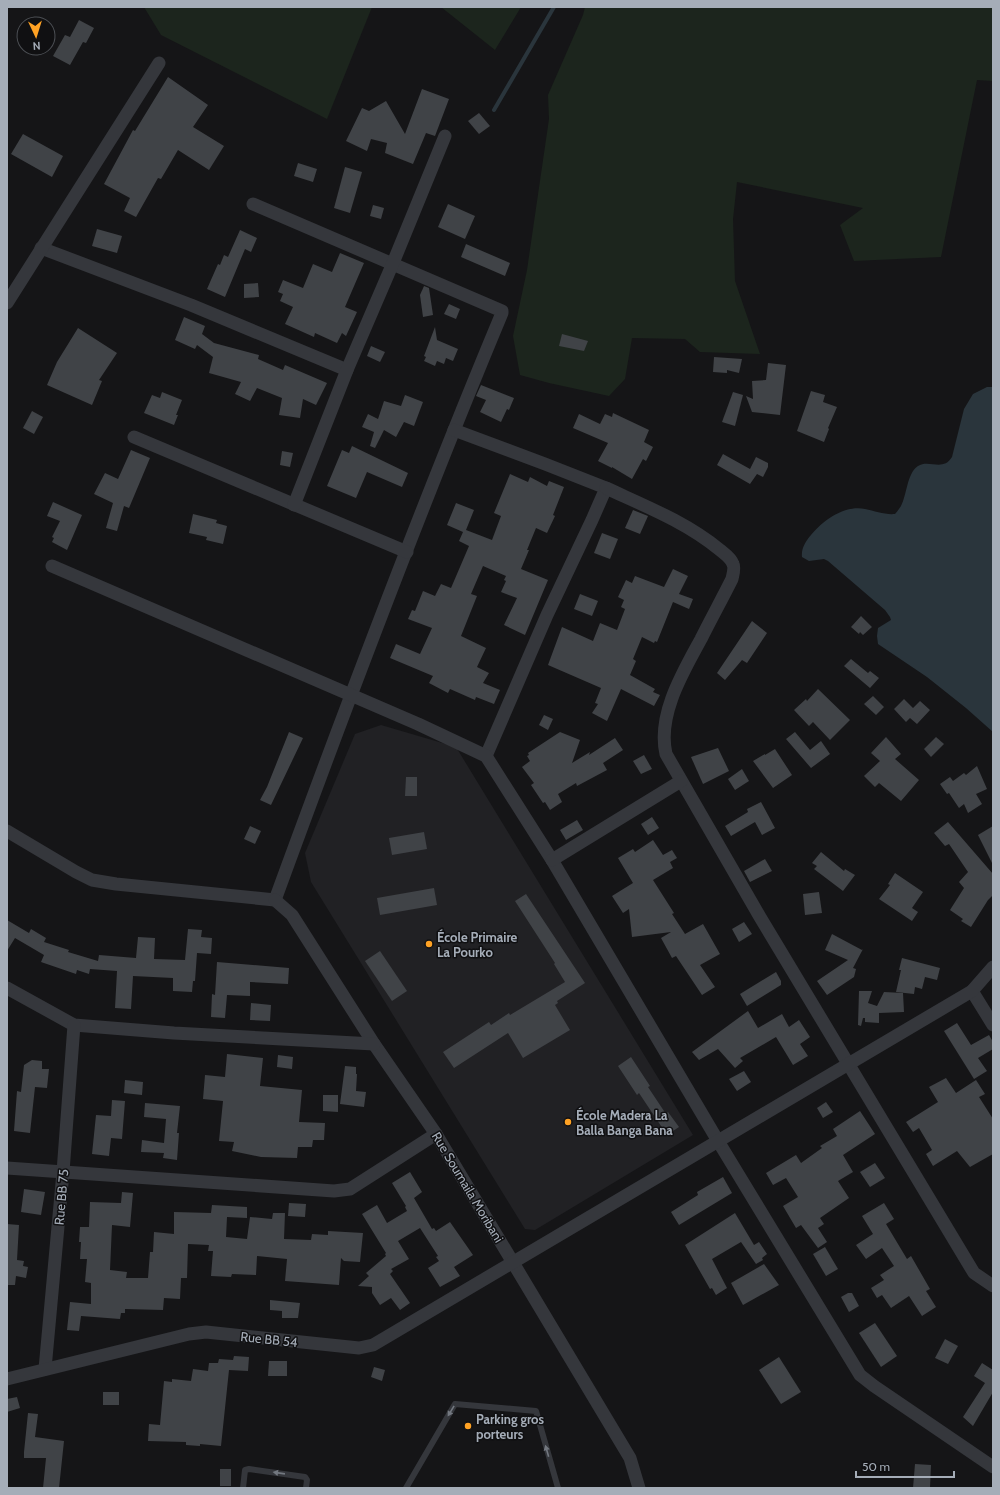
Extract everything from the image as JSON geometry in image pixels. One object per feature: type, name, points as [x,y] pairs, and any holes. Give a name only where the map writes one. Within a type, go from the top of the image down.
[{"type":"street","points":[[7,303],[159,63]]},
{"type":"street","points":[[294,505],[347,370],[445,136]]},
{"type":"street","points":[[7,831],[92,880],[116,884],[275,900],[351,695],[454,430],[502,312],[393,263],[253,204]]},
{"type":"street","points":[[41,248],[191,305],[347,370]]},
{"type":"street","points":[[454,430],[606,488],[683,524],[730,559],[733,564],[734,572],[732,579],[681,676],[668,715],[664,730],[664,746],[666,754],[848,1064],[974,1273],[993,1286]]},
{"type":"street","points":[[134,437],[407,552]]},
{"type":"street","points":[[486,756],[606,488]]},
{"type":"street","points":[[52,566],[418,724],[486,756],[552,860],[718,1142],[860,1375],[993,1467]]},
{"type":"street","points":[[552,860],[681,780]]},
{"type":"street","name":"Rue Soumaila Moribani","points":[[275,900],[292,915],[374,1044],[436,1134],[630,1458],[639,1488]]},
{"type":"street","name":"Rue BB 54","points":[[7,1379],[189,1334],[206,1332],[359,1348],[373,1345],[972,991],[993,967]]},
{"type":"street","points":[[7,988],[74,1025],[174,1033],[374,1044]]},
{"type":"street","points":[[972,991],[993,1024]]},
{"type":"street","name":"Rue BB 75","points":[[45,1369],[63,1172],[74,1025]]},
{"type":"street","points":[[7,1168],[334,1191],[350,1189],[436,1134]]},
{"type":"lane","points":[[406,1488],[455,1404],[536,1411],[558,1488]]},
{"type":"lane","points":[[243,1488],[245,1470],[249,1469],[305,1477],[307,1480],[306,1488]]},
{"type":"shaded area","points":[[144,7],[372,7],[327,119],[161,35]]},
{"type":"shaded area","points":[[441,7],[521,7],[495,50]]},
{"type":"shaded area","points":[[585,7],[993,7],[993,81],[977,80],[941,257],[854,261],[840,225],[863,208],[737,182],[733,219],[735,281],[760,354],[700,352],[685,339],[632,338],[625,379],[609,396],[520,375],[513,336],[527,270],[549,119],[548,95],[583,15]]},
{"type":"shaded area","points":[[987,387],[993,387],[993,732],[927,677],[878,644],[878,628],[891,620],[885,610],[828,561],[824,559],[809,561],[802,557],[803,548],[811,535],[828,519],[835,515],[857,508],[895,514],[901,506],[909,479],[914,469],[922,464],[944,464],[952,457],[964,409],[973,394]]},
{"type":"shaded area","points":[[381,725],[456,747],[693,1135],[535,1230],[525,1229],[311,882],[305,853],[355,734]]},
{"type":"building","points":[[79,20],[94,28],[86,43],[83,42],[70,65],[53,56],[56,56],[56,51],[65,35],[70,37]]},
{"type":"building","points":[[168,77],[208,105],[193,127],[224,146],[209,170],[178,150],[161,179],[158,178],[136,217],[124,211],[130,198],[104,184],[133,130],[135,131]]},
{"type":"building","points":[[422,89],[449,99],[435,136],[426,133],[413,164],[385,153],[387,143],[371,139],[367,151],[346,141],[362,108],[369,111],[386,101],[405,134]]},
{"type":"building","points":[[479,113],[490,126],[479,134],[468,121]]},
{"type":"building","points":[[23,134],[63,156],[52,177],[11,154]]},
{"type":"building","points":[[298,163],[317,169],[313,182],[294,176]]},
{"type":"building","points":[[345,167],[362,172],[350,213],[334,208]]},
{"type":"building","points":[[448,204],[475,216],[465,239],[438,227]]},
{"type":"building","points":[[373,205],[384,208],[381,219],[370,216]]},
{"type":"building","points":[[97,229],[122,236],[117,253],[92,246]]},
{"type":"building","points":[[240,230],[257,238],[251,252],[245,249],[225,297],[207,289],[218,264],[220,265],[224,255],[228,257]]},
{"type":"building","points":[[466,244],[510,263],[505,276],[461,257]]},
{"type":"building","points":[[340,253],[364,263],[345,307],[357,312],[346,336],[342,333],[337,343],[315,333],[314,337],[285,324],[293,307],[280,301],[283,294],[278,292],[283,280],[303,288],[313,264],[332,272]]},
{"type":"building","points":[[258,283],[259,297],[244,298],[244,284]]},
{"type":"building","points":[[424,286],[429,288],[433,315],[423,317],[420,295]]},
{"type":"building","points":[[449,304],[460,309],[456,319],[444,314]]},
{"type":"building","points":[[184,317],[205,326],[202,334],[214,343],[259,355],[258,359],[283,370],[285,365],[327,383],[316,405],[303,399],[300,418],[279,415],[282,398],[257,388],[250,401],[235,394],[241,382],[209,373],[213,357],[197,345],[195,349],[175,340]]},
{"type":"building","points":[[435,327],[437,340],[458,349],[453,361],[446,358],[444,364],[437,361],[435,366],[424,361],[426,357],[424,356]]},
{"type":"building","points":[[78,328],[117,353],[99,380],[102,381],[92,405],[47,385],[57,362]]},
{"type":"building","points":[[562,334],[588,341],[584,351],[559,346]]},
{"type":"building","points":[[371,346],[385,352],[380,362],[367,356]]},
{"type":"building","points":[[714,357],[742,359],[739,373],[727,370],[727,373],[713,372]]},
{"type":"building","points":[[768,363],[786,365],[780,415],[752,412],[746,396],[753,399],[752,381],[766,380]]},
{"type":"building","points":[[481,385],[514,398],[509,410],[507,409],[501,422],[480,412],[486,400],[476,396]]},
{"type":"building","points":[[811,391],[825,395],[823,402],[837,407],[824,442],[797,431]]},
{"type":"building","points":[[162,392],[182,400],[174,425],[144,413],[152,395],[160,398]]},
{"type":"building","points":[[733,392],[743,395],[735,426],[722,422]]},
{"type":"building","points":[[405,395],[423,402],[414,426],[404,422],[396,437],[384,430],[375,448],[370,446],[374,432],[362,427],[368,414],[378,419],[384,401],[401,406]]},
{"type":"building","points":[[32,411],[43,417],[34,434],[23,428]]},
{"type":"building","points":[[613,413],[649,430],[644,442],[653,447],[646,461],[643,459],[632,479],[612,467],[598,461],[608,443],[573,428],[579,414],[600,424],[605,414],[612,417]]},
{"type":"building","points":[[352,446],[408,473],[402,487],[367,472],[356,498],[327,486],[342,450],[349,453]]},
{"type":"building","points":[[131,450],[150,458],[129,508],[124,506],[117,531],[106,528],[113,503],[94,494],[105,473],[118,479]]},
{"type":"building","points":[[282,451],[293,453],[290,467],[280,465]]},
{"type":"building","points":[[723,454],[750,469],[756,457],[768,463],[768,467],[763,477],[757,474],[750,484],[717,465]]},
{"type":"building","points":[[510,474],[528,482],[530,477],[547,486],[549,481],[564,487],[553,515],[555,516],[547,533],[536,528],[521,569],[548,580],[525,635],[504,625],[517,598],[501,592],[506,581],[504,580],[506,576],[483,566],[471,594],[477,596],[461,636],[486,648],[477,667],[489,673],[483,683],[500,690],[494,704],[476,697],[475,700],[450,689],[448,693],[429,683],[433,676],[390,658],[396,644],[420,654],[432,628],[408,619],[412,610],[415,611],[423,591],[435,596],[441,584],[451,588],[469,546],[459,541],[463,532],[447,525],[456,503],[474,510],[466,530],[492,540],[501,516],[494,513]]},
{"type":"building","points":[[53,502],[82,515],[67,550],[52,542],[54,538],[52,537],[60,521],[47,516]]},
{"type":"building","points":[[633,510],[648,516],[640,534],[625,528]]},
{"type":"building","points":[[193,514],[217,520],[216,523],[227,526],[223,544],[206,540],[207,537],[189,533]]},
{"type":"building","points":[[602,533],[618,539],[610,559],[594,553]]},
{"type":"building","points":[[673,569],[688,576],[679,594],[693,599],[689,609],[673,602],[657,642],[655,641],[654,643],[642,637],[633,659],[636,661],[630,675],[655,689],[653,692],[660,695],[654,706],[621,689],[607,721],[592,713],[598,704],[595,703],[601,688],[548,665],[562,627],[593,641],[600,623],[617,630],[625,609],[621,607],[624,600],[618,597],[626,580],[632,583],[635,576],[664,587]]},
{"type":"building","points":[[580,594],[598,601],[592,616],[574,609]]},
{"type":"building","points":[[861,616],[872,627],[863,635],[860,632],[859,634],[851,627]]},
{"type":"building","points":[[752,621],[767,633],[747,663],[742,660],[725,680],[717,673]]},
{"type":"building","points":[[851,659],[868,673],[870,671],[879,678],[870,688],[844,666]]},
{"type":"building","points":[[818,689],[850,720],[830,740],[813,722],[809,726],[794,710],[806,699],[807,701]]},
{"type":"building","points":[[873,696],[884,707],[876,715],[864,704]]},
{"type":"building","points":[[904,699],[913,708],[920,701],[930,710],[917,724],[910,718],[906,722],[894,709]]},
{"type":"building","points":[[544,715],[553,719],[548,730],[539,725]]},
{"type":"building","points":[[289,732],[303,738],[271,805],[260,800],[267,787]]},
{"type":"building","points":[[560,732],[580,740],[572,763],[590,752],[589,755],[615,738],[623,750],[603,763],[607,770],[577,786],[576,783],[558,794],[562,802],[550,810],[545,802],[543,803],[531,785],[534,783],[522,767],[530,761],[527,756],[529,755],[528,753]]},
{"type":"building","points":[[795,732],[810,750],[821,741],[830,754],[811,768],[786,739]]},
{"type":"building","points":[[886,737],[901,754],[895,759],[919,780],[901,801],[879,783],[875,787],[864,776],[880,761],[871,753]]},
{"type":"building","points":[[936,737],[944,744],[931,757],[924,749]]},
{"type":"building","points":[[718,748],[729,771],[703,784],[691,757]]},
{"type":"building","points":[[775,749],[792,775],[773,788],[753,761]]},
{"type":"building","points":[[644,755],[652,769],[641,774],[633,761]]},
{"type":"building","points":[[977,766],[987,789],[976,794],[982,804],[968,813],[964,804],[959,808],[949,793],[947,794],[940,784],[950,777],[953,781],[964,773],[966,775]]},
{"type":"building","points":[[742,769],[749,781],[735,790],[728,779]]},
{"type":"building","points":[[406,777],[417,777],[417,796],[405,796]]},
{"type":"building","points":[[761,802],[775,828],[762,835],[755,822],[731,836],[725,826],[748,812],[747,809]]},
{"type":"building","points":[[652,817],[659,828],[648,835],[641,824]]},
{"type":"building","points":[[577,820],[583,830],[566,840],[560,830]]},
{"type":"building","points":[[948,822],[993,874],[993,895],[988,900],[971,927],[961,921],[963,919],[950,910],[964,888],[959,882],[968,872],[949,844],[945,846],[934,833]]},
{"type":"building","points":[[250,826],[261,831],[255,844],[244,839]]},
{"type":"building","points":[[993,826],[993,865],[978,835]]},
{"type":"building","points":[[424,832],[427,849],[392,855],[389,838]]},
{"type":"building","points":[[653,840],[663,855],[672,850],[677,858],[670,862],[673,868],[653,880],[674,913],[672,914],[685,934],[703,924],[720,954],[700,965],[715,987],[702,995],[676,956],[672,958],[661,938],[671,932],[632,937],[629,909],[623,913],[612,896],[633,883],[618,858],[633,849],[635,852]]},
{"type":"building","points":[[821,852],[844,871],[845,869],[855,875],[843,891],[814,869],[817,866],[812,863]]},
{"type":"building","points":[[765,859],[772,871],[750,882],[744,871]]},
{"type":"building","points":[[895,873],[923,892],[912,908],[918,912],[912,921],[879,899],[890,885],[888,884]]},
{"type":"building","points":[[434,888],[437,905],[380,915],[377,898]]},
{"type":"building","points":[[819,892],[822,913],[805,915],[803,894]]},
{"type":"building","points":[[526,894],[585,983],[557,1001],[558,1003],[555,1005],[570,1030],[523,1058],[508,1033],[454,1068],[443,1052],[489,1022],[491,1025],[509,1013],[510,1015],[565,982],[554,964],[555,963],[515,901]]},
{"type":"building","points":[[7,920],[29,933],[31,929],[46,938],[44,942],[69,950],[68,952],[98,961],[99,955],[136,958],[138,937],[155,938],[154,959],[185,960],[188,929],[202,930],[201,937],[212,938],[211,954],[197,953],[195,981],[193,981],[192,992],[173,991],[173,978],[133,976],[131,1009],[115,1008],[117,971],[90,969],[89,974],[77,970],[76,974],[41,962],[44,955],[15,938],[7,951]]},
{"type":"building","points":[[744,922],[752,934],[739,942],[732,929]]},
{"type":"building","points":[[832,934],[862,950],[863,949],[853,968],[856,969],[854,977],[827,995],[817,981],[848,960],[825,950]]},
{"type":"building","points":[[380,951],[407,991],[392,1001],[365,961]]},
{"type":"building","points":[[902,958],[940,968],[937,980],[925,977],[922,989],[915,987],[914,994],[896,992]]},
{"type":"building","points":[[217,962],[289,968],[288,984],[250,982],[250,996],[227,995],[225,1018],[211,1017],[212,994],[215,995]]},
{"type":"building","points":[[776,972],[781,981],[781,985],[747,1006],[740,994]]},
{"type":"building","points":[[859,991],[872,991],[868,1003],[877,1006],[884,992],[903,993],[904,1012],[879,1013],[879,1023],[865,1022],[865,1018],[863,1018],[861,1026],[858,1025]]},
{"type":"building","points":[[251,1003],[271,1005],[270,1021],[250,1020]]},
{"type":"building","points":[[748,1011],[758,1028],[782,1014],[789,1027],[799,1020],[810,1037],[800,1044],[808,1056],[793,1065],[776,1037],[740,1058],[743,1061],[735,1068],[718,1049],[699,1060],[692,1052]]},
{"type":"building","points":[[957,1023],[971,1045],[989,1035],[993,1042],[993,1049],[978,1058],[987,1071],[974,1079],[944,1031]]},
{"type":"building","points":[[227,1054],[263,1058],[260,1086],[302,1090],[299,1122],[325,1123],[324,1140],[313,1140],[312,1147],[298,1147],[297,1158],[261,1157],[232,1151],[234,1142],[219,1141],[223,1101],[203,1099],[205,1075],[225,1077]]},
{"type":"building","points":[[278,1055],[293,1057],[292,1069],[277,1067]]},
{"type":"building","points":[[631,1057],[650,1086],[648,1087],[666,1114],[668,1112],[679,1127],[667,1135],[639,1093],[637,1095],[618,1066]]},
{"type":"building","points":[[32,1060],[42,1061],[42,1069],[49,1069],[47,1088],[35,1087],[30,1133],[14,1131],[17,1091],[21,1092],[24,1065]]},
{"type":"building","points":[[345,1066],[356,1067],[356,1091],[366,1092],[364,1107],[340,1104]]},
{"type":"building","points":[[744,1071],[751,1082],[737,1091],[729,1079]]},
{"type":"building","points":[[946,1078],[956,1093],[976,1080],[985,1094],[979,1097],[993,1119],[993,1154],[970,1167],[957,1151],[933,1166],[926,1154],[932,1150],[919,1128],[913,1132],[906,1122],[938,1102],[929,1087]]},
{"type":"building","points":[[125,1080],[143,1082],[142,1095],[124,1093]]},
{"type":"building","points":[[323,1095],[338,1095],[338,1112],[323,1111]]},
{"type":"building","points":[[112,1100],[125,1101],[122,1139],[111,1138],[109,1156],[92,1154],[96,1115],[111,1116]]},
{"type":"building","points":[[826,1102],[833,1112],[823,1118],[817,1108]]},
{"type":"building","points":[[145,1103],[180,1106],[177,1133],[179,1133],[177,1160],[163,1158],[164,1153],[141,1152],[142,1140],[164,1143],[166,1119],[144,1117]]},
{"type":"building","points":[[860,1111],[875,1134],[843,1155],[853,1172],[838,1181],[849,1198],[820,1218],[824,1224],[818,1228],[827,1242],[818,1248],[801,1225],[796,1228],[783,1206],[798,1197],[786,1178],[773,1185],[766,1173],[796,1155],[801,1163],[822,1148],[820,1146],[837,1136],[833,1129]]},
{"type":"building","points":[[875,1163],[885,1178],[870,1187],[860,1172]]},
{"type":"building","points":[[410,1172],[422,1192],[414,1198],[432,1229],[434,1228],[436,1231],[450,1222],[473,1255],[454,1267],[460,1276],[440,1287],[428,1268],[439,1261],[436,1257],[438,1256],[420,1228],[398,1241],[409,1259],[391,1269],[393,1271],[390,1274],[410,1303],[400,1310],[391,1298],[380,1305],[372,1293],[372,1287],[358,1286],[369,1276],[366,1273],[386,1256],[386,1253],[362,1214],[377,1205],[387,1223],[407,1211],[406,1206],[392,1183]]},
{"type":"building","points":[[723,1177],[732,1193],[679,1225],[671,1212],[698,1195],[697,1192]]},
{"type":"building","points":[[24,1189],[45,1192],[41,1215],[21,1212]]},
{"type":"building","points":[[122,1192],[133,1193],[130,1227],[112,1225],[110,1270],[127,1272],[126,1278],[148,1278],[150,1252],[153,1252],[154,1232],[174,1234],[174,1212],[211,1213],[212,1205],[247,1207],[247,1218],[227,1217],[226,1237],[247,1239],[250,1217],[272,1219],[273,1213],[285,1213],[284,1239],[311,1240],[312,1234],[328,1235],[328,1231],[363,1233],[360,1262],[344,1261],[341,1258],[339,1285],[285,1281],[287,1259],[257,1256],[256,1275],[232,1274],[231,1277],[211,1276],[213,1251],[208,1251],[209,1245],[188,1244],[187,1278],[181,1278],[180,1299],[164,1298],[163,1310],[125,1309],[125,1313],[121,1313],[120,1319],[81,1316],[79,1331],[67,1330],[70,1302],[91,1304],[91,1283],[85,1282],[87,1259],[80,1259],[80,1227],[89,1227],[90,1202],[121,1203]]},
{"type":"building","points":[[289,1203],[306,1204],[305,1217],[288,1216]]},
{"type":"building","points":[[884,1203],[894,1219],[886,1224],[907,1259],[911,1256],[930,1289],[926,1291],[936,1307],[922,1316],[909,1296],[891,1308],[882,1295],[877,1298],[871,1288],[884,1280],[880,1275],[894,1266],[882,1248],[866,1259],[856,1245],[873,1234],[862,1216]]},
{"type":"building","points":[[735,1213],[754,1245],[759,1242],[767,1254],[762,1258],[763,1260],[756,1264],[741,1242],[712,1259],[727,1288],[716,1295],[712,1288],[710,1289],[685,1245]]},
{"type":"building","points":[[7,1224],[19,1225],[17,1260],[24,1261],[23,1266],[28,1267],[26,1278],[16,1276],[15,1285],[7,1285]]},
{"type":"building","points":[[825,1247],[838,1269],[826,1276],[813,1254]]},
{"type":"building","points":[[764,1264],[779,1285],[743,1305],[731,1283]]},
{"type":"building","points":[[848,1293],[852,1293],[859,1306],[849,1312],[841,1297]]},
{"type":"building","points":[[270,1300],[300,1303],[298,1318],[282,1318],[282,1311],[270,1310]]},
{"type":"building","points":[[875,1323],[897,1356],[881,1367],[859,1333]]},
{"type":"building","points":[[945,1339],[958,1346],[948,1364],[935,1358]]},
{"type":"building","points":[[234,1356],[249,1357],[248,1371],[229,1370],[221,1446],[200,1444],[200,1446],[186,1445],[186,1442],[148,1441],[149,1424],[160,1425],[164,1381],[172,1382],[172,1379],[191,1381],[193,1369],[208,1371],[209,1363],[218,1363],[219,1359],[233,1360]]},
{"type":"building","points":[[779,1357],[801,1392],[781,1404],[759,1370]]},
{"type":"building","points":[[269,1361],[287,1361],[287,1376],[268,1376]]},
{"type":"building","points":[[982,1363],[993,1370],[993,1392],[973,1426],[963,1417],[985,1383],[974,1376]]},
{"type":"building","points":[[374,1367],[385,1370],[382,1381],[371,1377]]},
{"type":"building","points":[[103,1392],[119,1392],[119,1405],[103,1405]]},
{"type":"building","points":[[17,1397],[20,1408],[7,1412],[7,1399]]},
{"type":"building","points":[[28,1413],[38,1414],[35,1437],[64,1441],[59,1488],[43,1488],[46,1458],[24,1458]]},
{"type":"building","points":[[915,1464],[931,1465],[930,1488],[913,1488]]},
{"type":"building","points":[[220,1469],[231,1469],[231,1486],[220,1486]]},
{"type":"waterway","points":[[494,110],[554,7]]},
{"type":"place","name":"École Primaire La Pourko","points":[[429,944]]},
{"type":"place","name":"École Madera La Balla Banga Bana","points":[[568,1122]]},
{"type":"place","name":"Parking gros porteurs","points":[[468,1426]]}]
